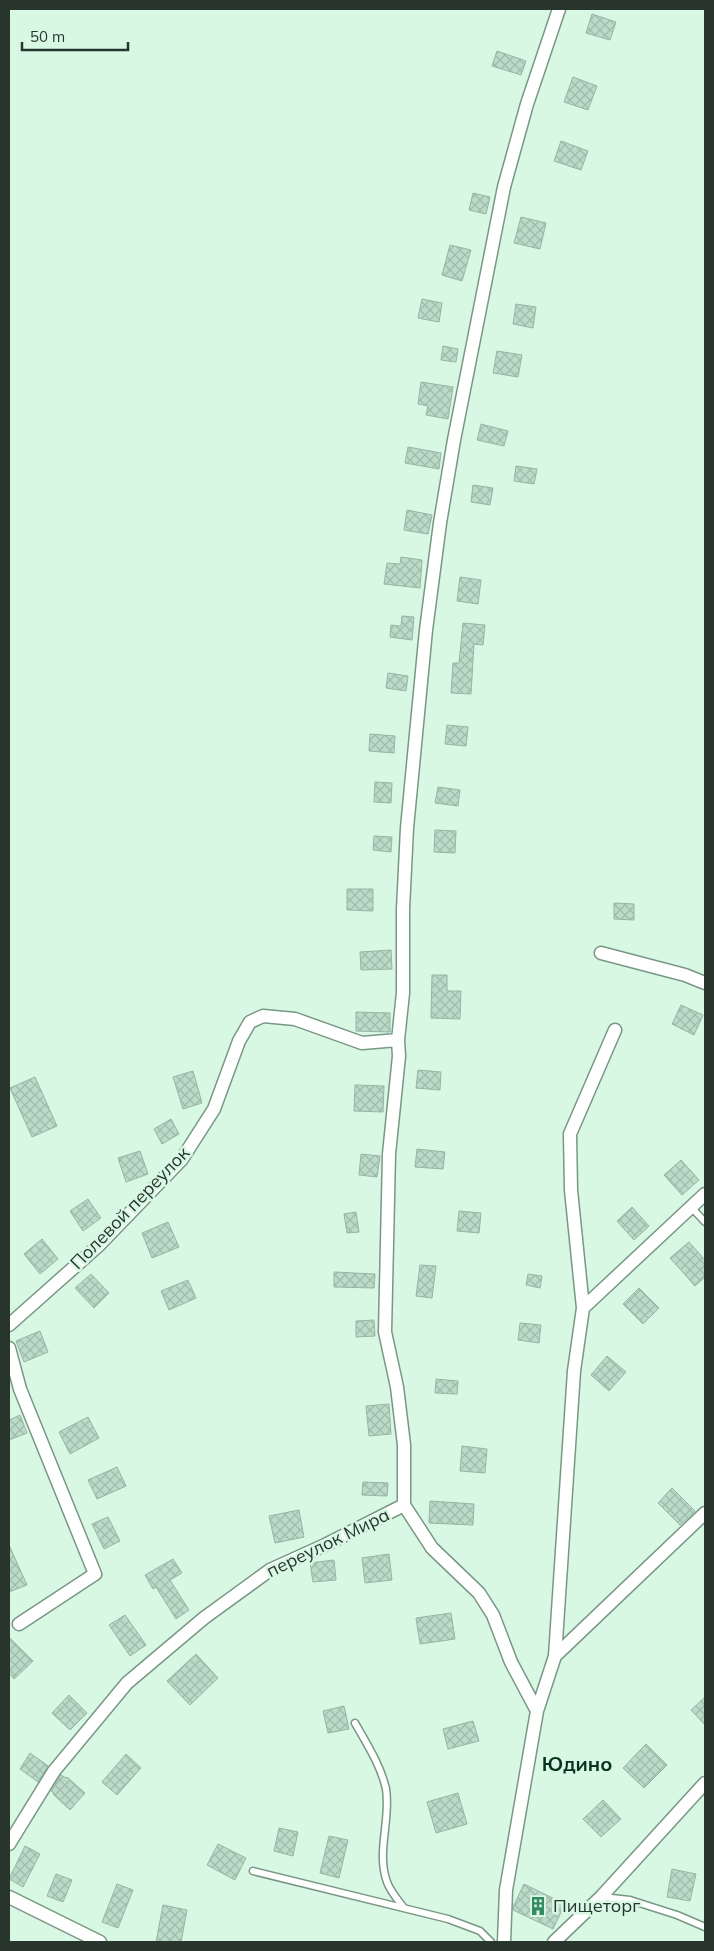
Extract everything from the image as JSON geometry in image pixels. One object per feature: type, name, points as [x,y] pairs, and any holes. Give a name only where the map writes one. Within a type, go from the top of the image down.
[{"type":"street","points":[[537,1711],[511,1662],[493,1615],[478,1593],[432,1548],[404,1506],[404,1445],[397,1386],[385,1332],[389,1154],[403,993],[403,909],[407,828],[426,630],[440,523],[454,440],[504,187],[527,104],[559,9]]},
{"type":"street","points":[[601,953],[685,975],[705,983]]},
{"type":"street","name":"Полевой переулок","points":[[9,1325],[98,1246],[182,1159],[214,1109],[239,1041],[250,1022],[263,1016],[296,1019],[362,1043],[398,1040]]},
{"type":"street","points":[[504,1942],[506,1890],[537,1711],[555,1656],[573,1380],[584,1308],[571,1190],[570,1134],[615,1030]]},
{"type":"street","points":[[584,1308],[705,1194]]},
{"type":"street","points":[[9,1348],[20,1390],[95,1574],[19,1624]]},
{"type":"street","name":"переулок Мира","points":[[9,1844],[54,1771],[127,1683],[204,1618],[270,1570],[404,1506]]},
{"type":"street","points":[[555,1656],[705,1513]]},
{"type":"street","points":[[554,1942],[601,1897],[705,1783]]},
{"type":"street","points":[[9,1897],[100,1942]]},
{"type":"lane","points":[[691,1207],[705,1222]]},
{"type":"lane","points":[[355,1723],[375,1760],[386,1789],[388,1816],[383,1866],[387,1883],[404,1908]]},
{"type":"lane","points":[[254,1871],[448,1919],[480,1931],[491,1942]]},
{"type":"lane","points":[[601,1897],[630,1900],[677,1915],[705,1927]]},
{"type":"building","points":[[592,14],[616,22],[610,40],[586,33]]},
{"type":"building","points":[[497,51],[526,61],[521,75],[492,66]]},
{"type":"building","points":[[573,77],[597,86],[588,110],[564,102]]},
{"type":"building","points":[[561,141],[588,151],[581,170],[554,161]]},
{"type":"building","points":[[473,193],[490,197],[486,214],[469,210]]},
{"type":"building","points":[[521,217],[546,223],[540,249],[514,243]]},
{"type":"building","points":[[450,245],[471,250],[462,281],[442,275]]},
{"type":"building","points":[[422,299],[442,303],[439,322],[418,318]]},
{"type":"building","points":[[516,304],[536,307],[533,328],[513,324]]},
{"type":"building","points":[[443,346],[458,349],[456,362],[441,360]]},
{"type":"building","points":[[497,351],[522,355],[518,377],[493,373]]},
{"type":"building","points":[[421,382],[453,387],[448,419],[426,415],[428,406],[418,404]]},
{"type":"building","points":[[481,424],[508,431],[504,446],[477,440]]},
{"type":"building","points":[[408,447],[441,453],[439,469],[405,463]]},
{"type":"building","points":[[516,466],[537,469],[534,484],[514,481]]},
{"type":"building","points":[[473,485],[493,488],[490,505],[471,502]]},
{"type":"building","points":[[407,510],[432,515],[428,534],[404,530]]},
{"type":"building","points":[[401,557],[422,560],[420,588],[384,584],[387,563],[400,564]]},
{"type":"building","points":[[460,577],[481,580],[478,604],[457,601]]},
{"type":"building","points":[[402,616],[414,617],[412,640],[390,637],[391,625],[401,626]]},
{"type":"building","points":[[463,623],[485,625],[483,645],[474,644],[471,694],[451,693],[453,663],[459,663]]},
{"type":"building","points":[[388,673],[408,676],[406,691],[386,688]]},
{"type":"building","points":[[447,725],[468,727],[466,746],[445,744]]},
{"type":"building","points":[[370,734],[395,736],[394,753],[369,751]]},
{"type":"building","points":[[375,782],[392,783],[391,803],[374,802]]},
{"type":"building","points":[[438,787],[460,790],[458,806],[435,803]]},
{"type":"building","points":[[435,830],[456,831],[455,853],[434,852]]},
{"type":"building","points":[[374,836],[392,837],[391,852],[373,850]]},
{"type":"building","points":[[347,889],[373,889],[373,911],[347,910]]},
{"type":"building","points":[[614,903],[634,904],[634,920],[614,919]]},
{"type":"building","points":[[391,950],[392,969],[361,970],[360,952]]},
{"type":"building","points":[[432,975],[447,975],[447,991],[461,991],[460,1019],[431,1018]]},
{"type":"building","points":[[681,1005],[703,1015],[694,1035],[672,1024]]},
{"type":"building","points":[[356,1012],[390,1013],[390,1032],[356,1031]]},
{"type":"building","points":[[418,1070],[441,1072],[440,1090],[416,1088]]},
{"type":"building","points":[[193,1071],[202,1103],[183,1109],[173,1077]]},
{"type":"building","points":[[35,1077],[57,1126],[32,1137],[10,1088]]},
{"type":"building","points":[[355,1085],[384,1086],[383,1112],[354,1111]]},
{"type":"building","points":[[171,1119],[179,1134],[162,1144],[154,1129]]},
{"type":"building","points":[[417,1149],[445,1152],[443,1169],[415,1167]]},
{"type":"building","points":[[140,1151],[148,1174],[126,1182],[118,1158]]},
{"type":"building","points":[[361,1154],[380,1156],[377,1177],[359,1175]]},
{"type":"building","points":[[681,1160],[699,1180],[682,1195],[664,1175]]},
{"type":"building","points":[[88,1199],[101,1218],[83,1231],[70,1211]]},
{"type":"building","points":[[632,1207],[649,1226],[634,1240],[617,1221]]},
{"type":"building","points":[[459,1211],[481,1213],[479,1233],[457,1231]]},
{"type":"building","points":[[356,1212],[359,1232],[347,1233],[344,1214]]},
{"type":"building","points":[[168,1222],[179,1247],[152,1258],[142,1233]]},
{"type":"building","points":[[42,1239],[58,1259],[40,1274],[24,1254]]},
{"type":"building","points":[[689,1242],[705,1260],[705,1277],[695,1286],[670,1258]]},
{"type":"building","points":[[420,1265],[436,1266],[432,1298],[416,1296]]},
{"type":"building","points":[[334,1272],[375,1274],[374,1288],[334,1287]]},
{"type":"building","points":[[91,1274],[109,1293],[94,1308],[75,1288]]},
{"type":"building","points":[[528,1274],[542,1276],[540,1288],[526,1285]]},
{"type":"building","points":[[188,1280],[196,1298],[169,1310],[161,1291]]},
{"type":"building","points":[[639,1288],[659,1308],[643,1324],[623,1304]]},
{"type":"building","points":[[374,1320],[375,1336],[356,1337],[356,1321]]},
{"type":"building","points":[[520,1323],[541,1325],[539,1343],[518,1340]]},
{"type":"building","points":[[40,1331],[48,1352],[24,1362],[16,1341]]},
{"type":"building","points":[[607,1356],[626,1372],[609,1391],[591,1375]]},
{"type":"building","points":[[436,1379],[458,1381],[457,1394],[435,1393]]},
{"type":"building","points":[[389,1404],[391,1434],[369,1436],[366,1406]]},
{"type":"building","points":[[20,1415],[27,1433],[9,1440],[9,1420]]},
{"type":"building","points":[[88,1417],[99,1438],[70,1454],[59,1432]]},
{"type":"building","points":[[462,1446],[487,1449],[485,1473],[460,1471]]},
{"type":"building","points":[[117,1467],[126,1486],[97,1499],[88,1480]]},
{"type":"building","points":[[363,1482],[388,1483],[387,1496],[362,1495]]},
{"type":"building","points":[[672,1488],[695,1511],[680,1525],[658,1503]]},
{"type":"building","points":[[430,1501],[474,1504],[473,1525],[429,1523]]},
{"type":"building","points":[[299,1510],[304,1537],[275,1543],[269,1516]]},
{"type":"building","points":[[108,1517],[120,1541],[104,1549],[92,1524]]},
{"type":"building","points":[[9,1545],[27,1585],[9,1592]]},
{"type":"building","points":[[389,1554],[392,1580],[365,1583],[362,1558]]},
{"type":"building","points":[[173,1559],[182,1573],[170,1580],[189,1610],[176,1619],[156,1587],[153,1589],[145,1575]]},
{"type":"building","points":[[334,1560],[336,1580],[313,1582],[310,1563]]},
{"type":"building","points":[[451,1613],[455,1639],[420,1644],[416,1618]]},
{"type":"building","points":[[125,1615],[146,1645],[130,1656],[109,1625]]},
{"type":"building","points":[[9,1637],[33,1661],[14,1679],[9,1673]]},
{"type":"building","points":[[196,1654],[218,1678],[190,1705],[167,1681]]},
{"type":"building","points":[[69,1695],[87,1713],[70,1730],[52,1713]]},
{"type":"building","points":[[705,1697],[705,1725],[691,1710]]},
{"type":"building","points":[[344,1706],[349,1729],[328,1733],[323,1711]]},
{"type":"building","points":[[473,1721],[479,1741],[448,1749],[443,1729]]},
{"type":"building","points":[[646,1744],[667,1765],[644,1788],[623,1768]]},
{"type":"building","points":[[30,1753],[48,1766],[38,1782],[20,1769]]},
{"type":"building","points":[[126,1754],[141,1768],[117,1795],[102,1782]]},
{"type":"building","points":[[61,1775],[67,1777],[85,1793],[70,1810],[51,1791]]},
{"type":"building","points":[[458,1793],[467,1824],[436,1833],[427,1802]]},
{"type":"building","points":[[603,1800],[621,1819],[601,1837],[583,1819]]},
{"type":"building","points":[[279,1828],[298,1832],[293,1856],[274,1851]]},
{"type":"building","points":[[329,1836],[348,1840],[339,1878],[320,1873]]},
{"type":"building","points":[[218,1844],[246,1858],[235,1880],[207,1865]]},
{"type":"building","points":[[25,1846],[40,1854],[23,1887],[9,1879]]},
{"type":"building","points":[[672,1869],[696,1874],[690,1901],[667,1897]]},
{"type":"building","points":[[56,1874],[72,1880],[63,1902],[47,1896]]},
{"type":"building","points":[[117,1884],[133,1890],[118,1928],[102,1922]]},
{"type":"building","name":"Пищеторг","points":[[524,1884],[565,1904],[553,1929],[513,1910]]},
{"type":"building","points":[[163,1905],[187,1910],[181,1942],[156,1942]]},
{"type":"place","name":"Пищеторг","points":[[538,1906]]},
{"type":"district","name":"Юдино","points":[[577,1764]]}]
